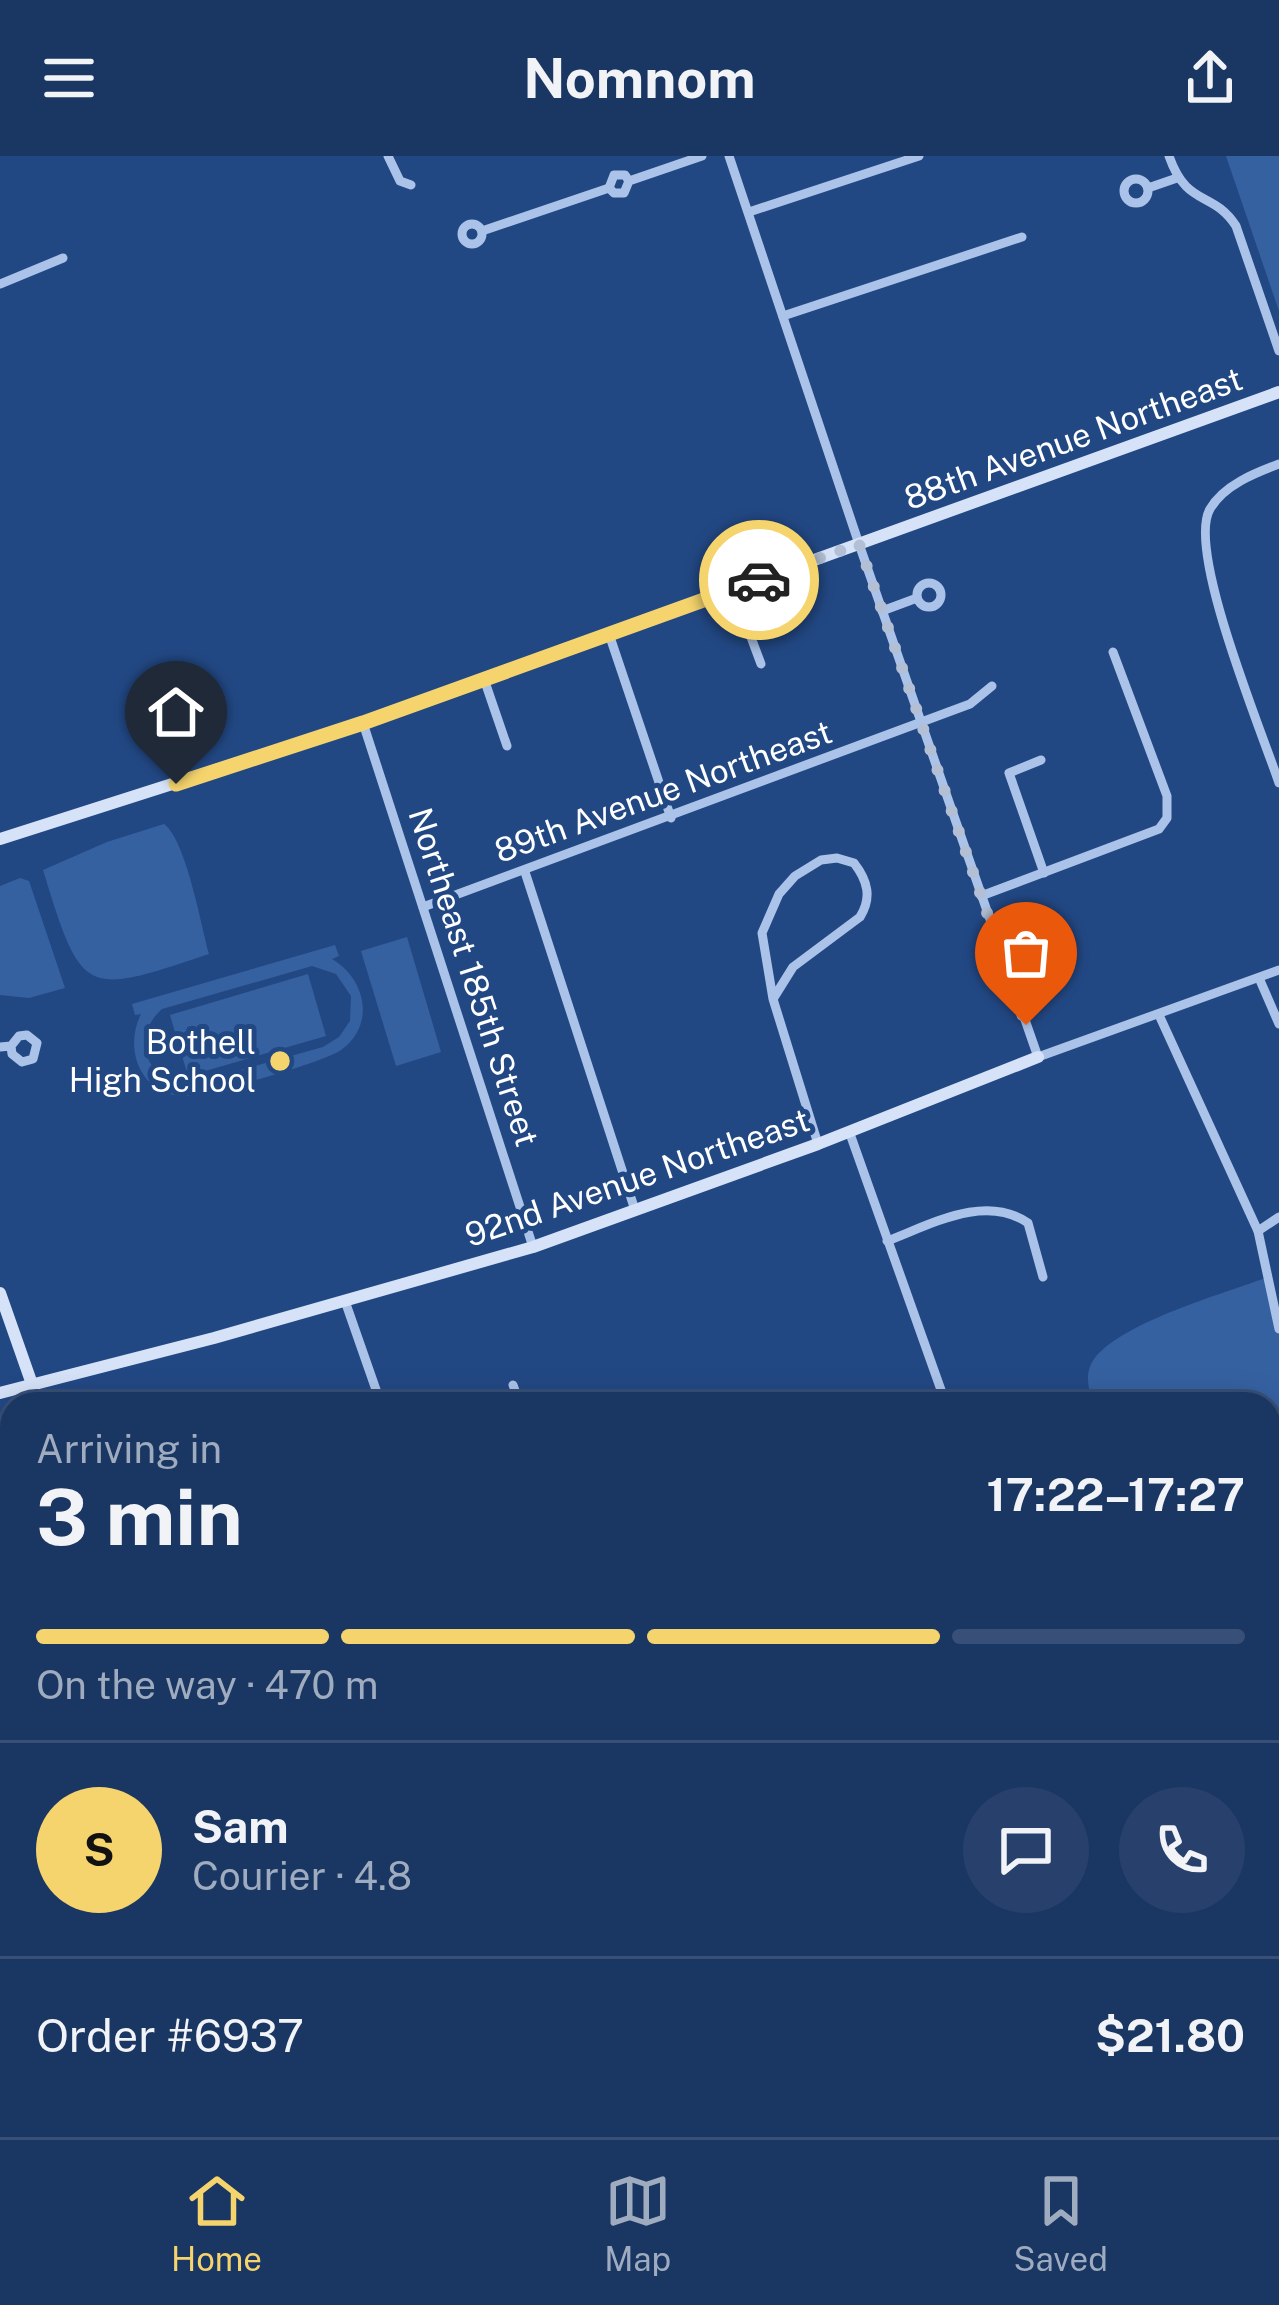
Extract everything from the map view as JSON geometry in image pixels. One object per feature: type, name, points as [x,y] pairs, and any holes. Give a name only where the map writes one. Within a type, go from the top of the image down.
[{"type":"street","points":[[388,156],[400,181],[411,185]]},
{"type":"street","points":[[482,231],[609,188],[617,174],[629,181],[702,156]]},
{"type":"street","points":[[729,156],[1038,1057]]},
{"type":"street","points":[[749,212],[919,156]]},
{"type":"street","points":[[1169,156],[1187,190],[1225,212],[1236,226],[1279,351]]},
{"type":"street","points":[[1148,188],[1177,178]]},
{"type":"street","points":[[783,316],[1022,237]]},
{"type":"street","points":[[0,284],[63,258]]},
{"type":"street","name":"88th Avenue Northeast","points":[[0,839],[363,723],[1279,392]]},
{"type":"street","points":[[1279,464],[1245,479],[1209,510],[1205,558],[1279,783]]},
{"type":"street","points":[[733,589],[761,664]]},
{"type":"street","points":[[882,610],[917,598]]},
{"type":"street","points":[[610,634],[671,818]]},
{"type":"street","points":[[981,896],[1159,829],[1167,818],[1167,796],[1114,652]]},
{"type":"street","points":[[484,679],[507,746]]},
{"type":"street","name":"89th Avenue Northeast","points":[[423,907],[970,704],[992,686]]},
{"type":"street","name":"Northeast 185th Street","points":[[363,723],[533,1247]]},
{"type":"street","points":[[1041,760],[1009,773],[1044,873]]},
{"type":"street","points":[[773,999],[794,967],[866,908],[867,885],[854,863],[821,860],[795,876],[779,894],[761,933],[773,999],[818,1144]]},
{"type":"street","points":[[525,872],[635,1210]]},
{"type":"street","name":"92nd Avenue Northeast","points":[[4,1392],[533,1247],[1279,970]]},
{"type":"street","points":[[1258,978],[1279,1024]]},
{"type":"street","points":[[1159,1015],[1258,1231],[1279,1329]]},
{"type":"street","points":[[849,1131],[942,1392]]},
{"type":"street","points":[[887,1241],[969,1211],[1002,1212],[1028,1223],[1043,1277]]},
{"type":"street","points":[[1258,1231],[1279,1217]]},
{"type":"street","points":[[0,1293],[35,1392]]},
{"type":"street","points":[[345,1301],[377,1392]]},
{"type":"street","points":[[513,1385],[516,1392]]},
{"type":"shaded area","points":[[1226,156],[1279,156],[1279,311]]},
{"type":"shaded area","points":[[164,824],[186,865],[209,954],[136,976],[94,975],[68,943],[43,870]]},
{"type":"shaded area","points":[[20,878],[29,881],[65,988],[29,998],[0,995],[0,886]]},
{"type":"shaded area","points":[[407,937],[441,1052],[396,1066],[361,951]]},
{"type":"shaded area","points":[[335,945],[339,956],[332,959],[353,978],[362,1015],[352,1040],[330,1055],[237,1085],[182,1096],[155,1087],[139,1067],[134,1041],[141,1014],[135,1015],[132,1004]],"holes":[[[312,966],[336,974],[351,996],[350,1021],[339,1037],[323,1047],[190,1084],[163,1076],[148,1057],[146,1033],[162,1009]]]},
{"type":"shaded area","points":[[308,974],[326,1036],[188,1076],[170,1015]]},
{"type":"shaded area","points":[[1268,1277],[1279,1329],[1279,1392],[1090,1392],[1094,1359],[1127,1333],[1175,1310]]},
{"type":"way so far","points":[[759,580],[859,544],[1026,1025]]},
{"type":"place","name":"Bothell High School","points":[[280,1061]]},
{"type":"route","points":[[176,784],[363,723],[759,580]]}]
